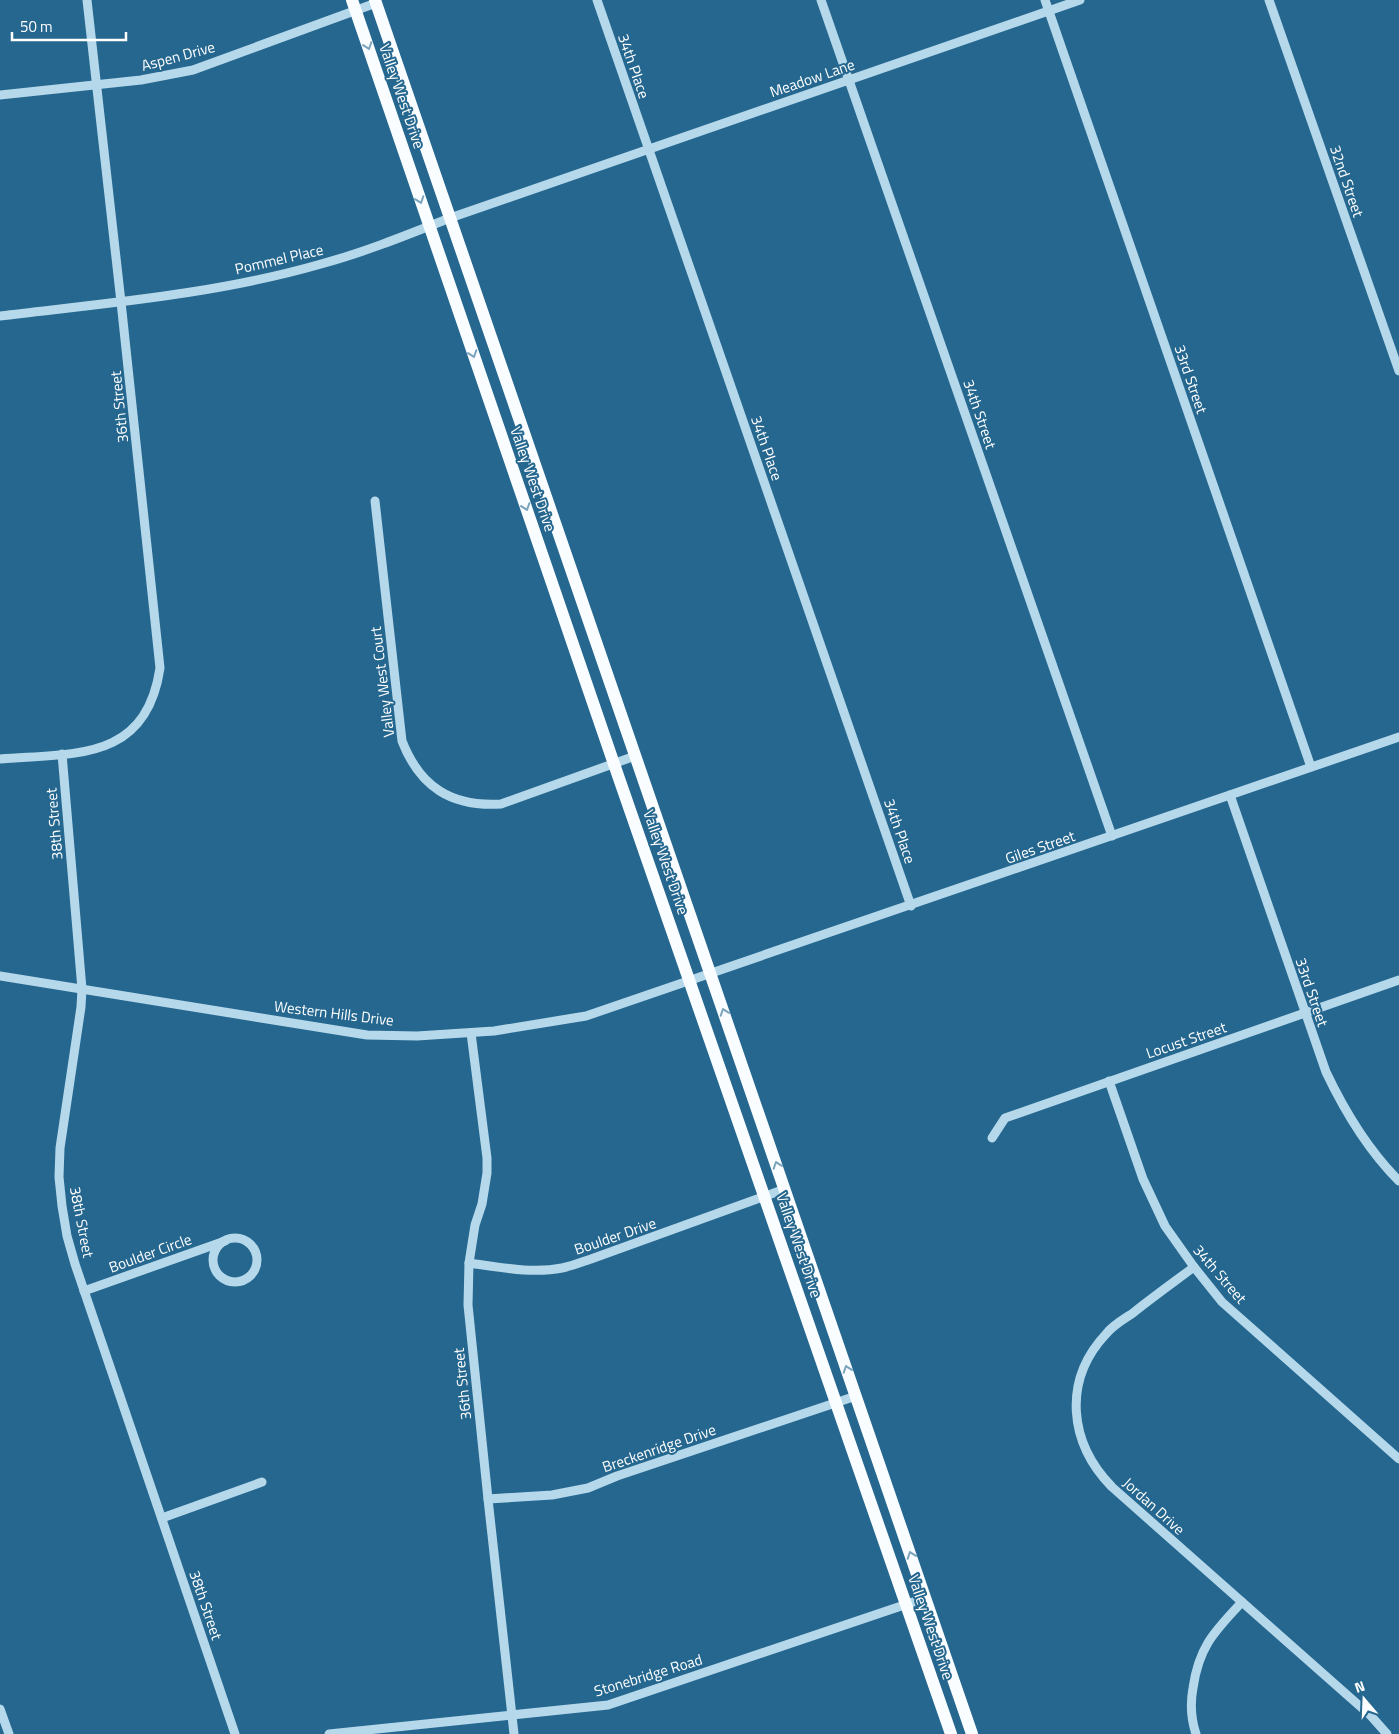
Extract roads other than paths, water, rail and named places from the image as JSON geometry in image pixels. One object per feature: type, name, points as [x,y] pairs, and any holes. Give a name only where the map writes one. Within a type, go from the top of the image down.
[{"type":"main road","name":"Valley West Drive","points":[[375,2],[972,1734]]},
{"type":"main road","name":"Valley West Drive","points":[[354,5],[614,764],[951,1734]]},
{"type":"street","name":"36th Street","points":[[62,754],[93,750],[112,743],[128,733],[141,720],[151,704],[160,668],[87,0]]},
{"type":"street","name":"34th Place","points":[[597,0],[911,906]]},
{"type":"street","name":"34th Street","points":[[821,0],[1112,836]]},
{"type":"street","name":"33rd Street","points":[[1045,0],[1311,768]]},
{"type":"street","name":"Meadow Lane","points":[[554,182],[1080,0]]},
{"type":"street","name":"32nd Street","points":[[1269,0],[1399,372]]},
{"type":"street","name":"Aspen Drive","points":[[0,95],[141,80],[193,70],[354,5],[375,2]]},
{"type":"street","name":"Pommel Place","points":[[0,316],[198,291],[321,264],[386,243],[450,218],[554,182]]},
{"type":"street","name":"Valley West Court","points":[[375,501],[402,741],[409,758],[419,773],[432,786],[447,796],[464,802],[482,805],[501,804],[635,756]]},
{"type":"street","name":"Giles Street","points":[[690,982],[1399,737]]},
{"type":"street","points":[[0,759],[62,754]]},
{"type":"street","name":"38th Street","points":[[62,754],[82,989],[60,1148],[62,1206],[67,1236],[235,1734]]},
{"type":"street","name":"33rd Street","points":[[1230,795],[1326,1072],[1340,1103],[1359,1133],[1399,1180]]},
{"type":"street","name":"Western Hills Drive","points":[[0,976],[367,1035],[417,1036],[494,1031],[586,1016],[690,982]]},
{"type":"street","name":"Locust Street","points":[[992,1138],[1005,1118],[1399,980]]},
{"type":"street","name":"36th Street","points":[[471,1033],[487,1158],[487,1173],[475,1225],[469,1264],[468,1305],[514,1734]]},
{"type":"street","name":"34th Street","points":[[1109,1081],[1146,1186],[1165,1226],[1194,1267],[1222,1302],[1399,1459]]},
{"type":"street","name":"Boulder Drive","points":[[469,1264],[513,1269],[548,1270],[563,1268],[785,1189]]},
{"type":"street","points":[[243,1239],[254,1248],[257,1261],[256,1266],[249,1277],[242,1281],[224,1279],[218,1274],[213,1259],[217,1247],[225,1240],[243,1239]]},
{"type":"street","name":"Boulder Circle","points":[[84,1291],[225,1240]]},
{"type":"street","name":"Jordan Drive","points":[[1194,1267],[1107,1332],[1093,1349],[1083,1369],[1077,1391],[1076,1413],[1088,1456],[1100,1475],[1112,1487],[1371,1716],[1387,1734]]},
{"type":"street","name":"Breckenridge Drive","points":[[488,1499],[552,1495],[588,1488],[626,1473],[856,1396]]},
{"type":"street","points":[[162,1518],[262,1482]]},
{"type":"street","name":"Stonebridge Road","points":[[329,1734],[608,1705],[925,1598]]},
{"type":"street","points":[[1196,1734],[1190,1702],[1196,1668],[1205,1646],[1218,1627],[1242,1602]]},
{"type":"street","points":[[0,1709],[9,1734]]}]
